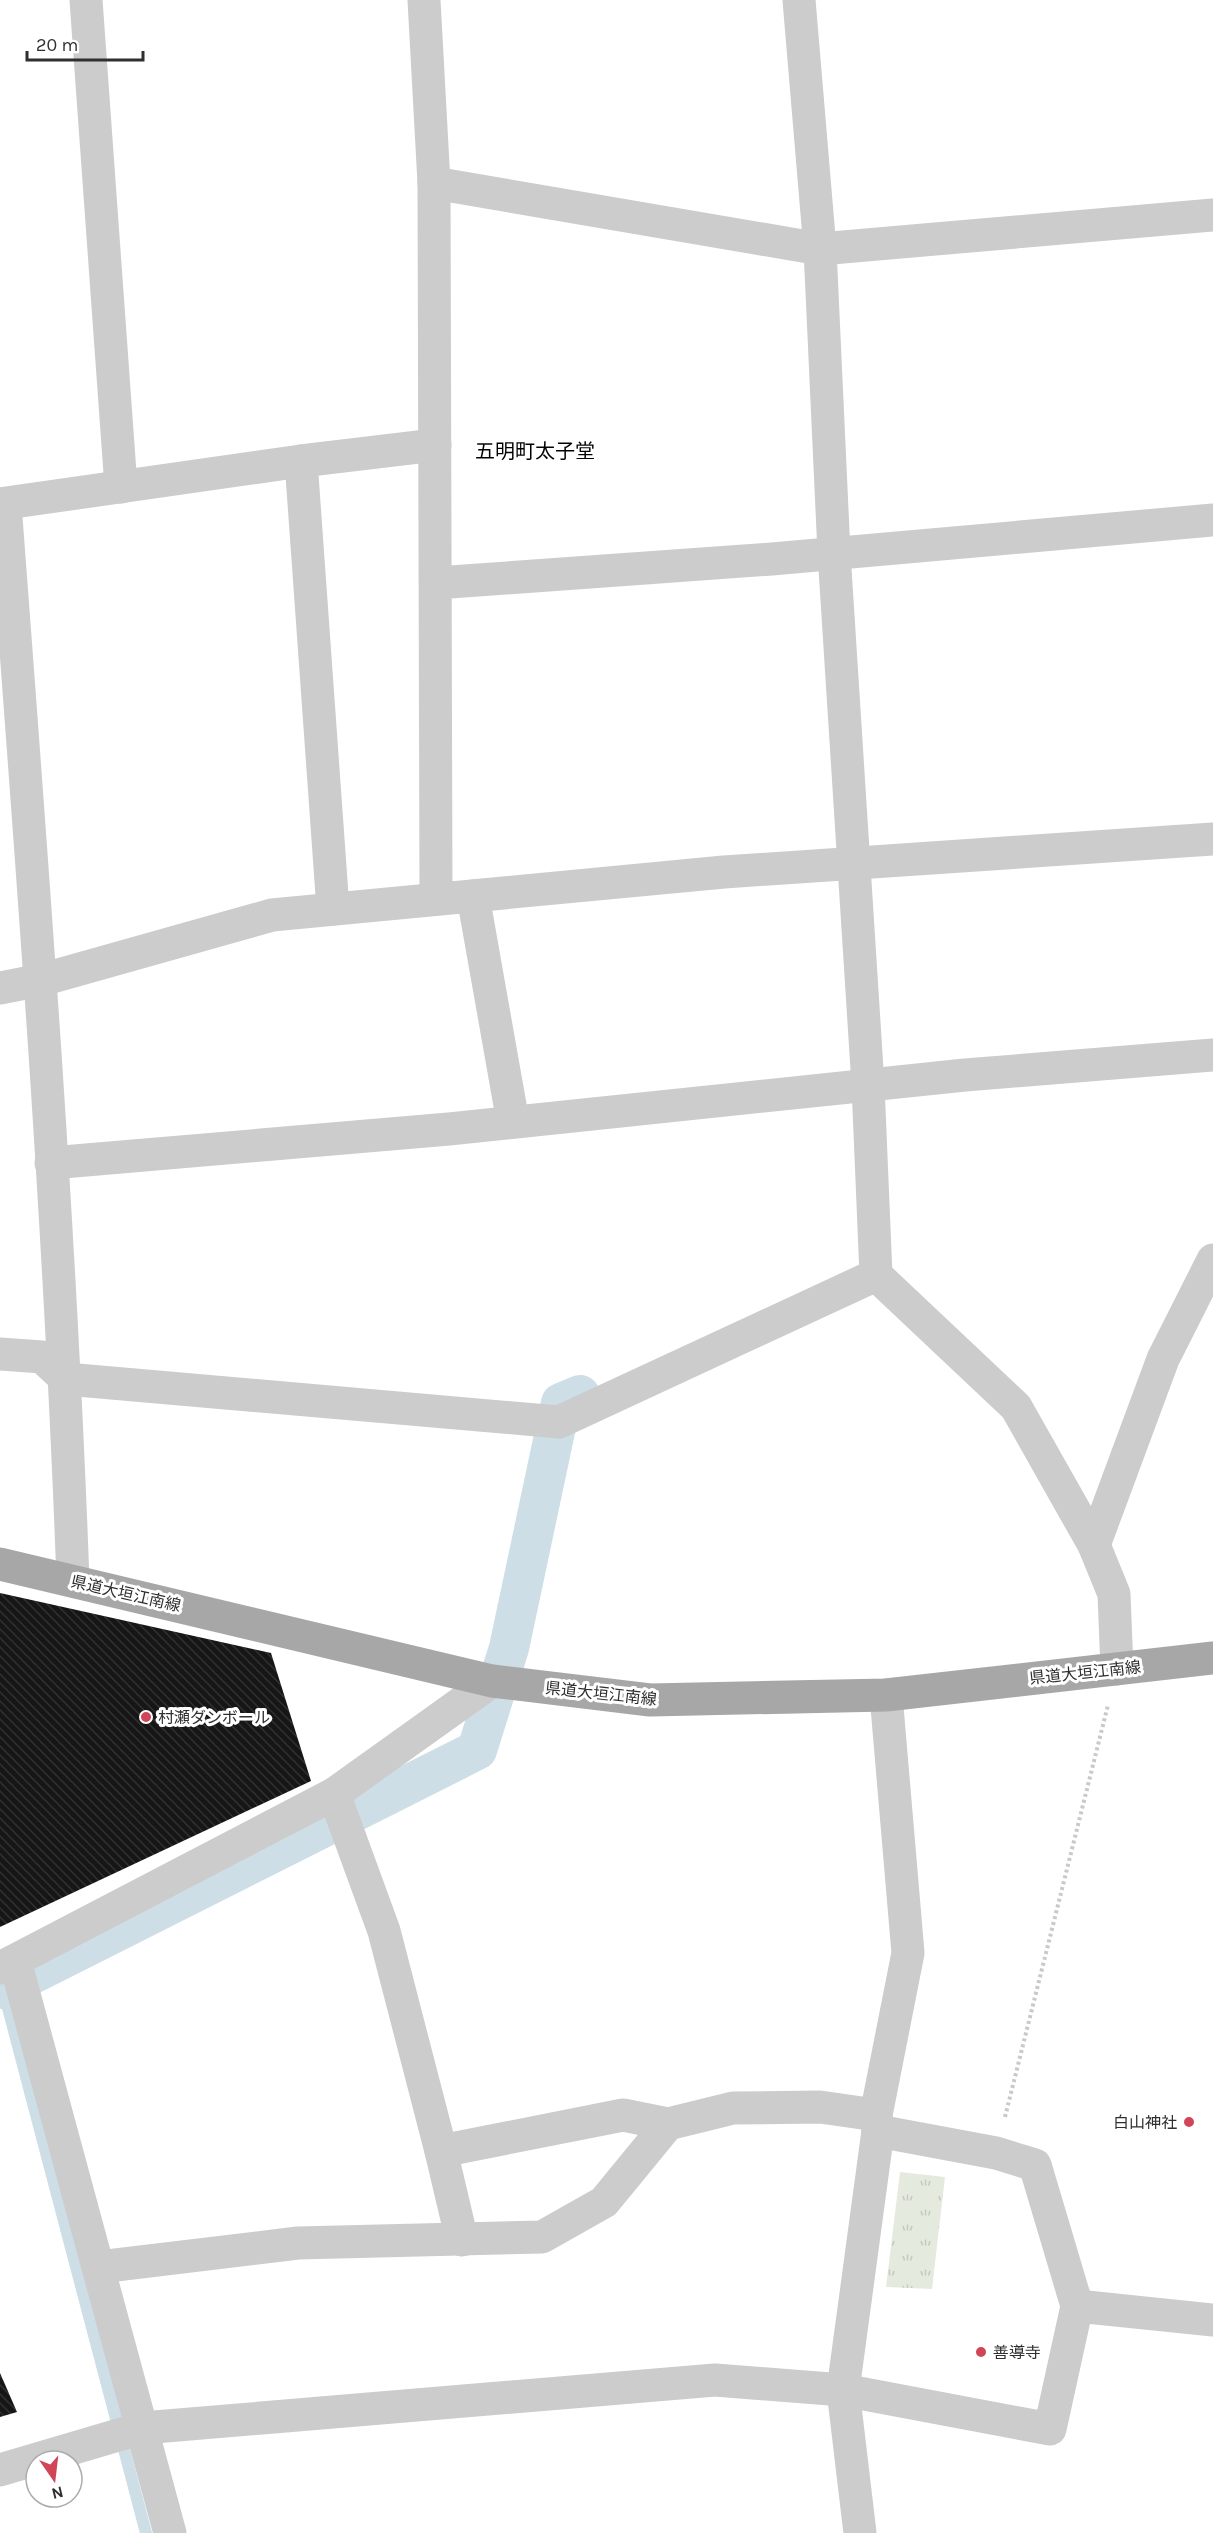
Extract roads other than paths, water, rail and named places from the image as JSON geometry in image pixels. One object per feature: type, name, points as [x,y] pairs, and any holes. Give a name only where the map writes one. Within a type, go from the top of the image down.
[{"type":"main road","name":"県道大垣江南線","points":[[0,1564],[492,1681],[650,1700],[886,1695],[1213,1658]]},
{"type":"street","points":[[86,0],[121,487]]},
{"type":"street","points":[[424,0],[434,183],[436,899]]},
{"type":"street","points":[[799,0],[820,249],[834,553],[868,1085],[876,1275],[1016,1407],[1094,1545],[1114,1594],[1117,1669]]},
{"type":"street","points":[[434,183],[820,249],[1213,215]]},
{"type":"street","points":[[73,1581],[66,1378],[41,980],[2,504],[301,461],[435,445]]},
{"type":"street","points":[[301,461],[333,909]]},
{"type":"street","points":[[435,583],[834,553],[1213,520]]},
{"type":"street","points":[[0,988],[41,980],[272,915],[724,872],[1213,839]]},
{"type":"street","points":[[473,896],[513,1122]]},
{"type":"street","points":[[51,1163],[513,1122],[868,1085],[1213,1055]]},
{"type":"street","points":[[1094,1545],[1163,1359],[1213,1260]]},
{"type":"street","points":[[0,1354],[42,1357],[66,1378],[559,1422],[876,1275]]},
{"type":"street","points":[[170,2533],[99,2267],[7,1965],[334,1794],[492,1681]]},
{"type":"street","points":[[860,2533],[843,2390],[877,2123],[908,1953],[886,1695]]},
{"type":"street","points":[[334,1794],[384,1931],[462,2240]]},
{"type":"street","points":[[0,2470],[142,2428],[715,2380],[843,2390],[1050,2428],[1077,2306],[1035,2165],[820,2107],[733,2108],[668,2124],[623,2115],[441,2151]]},
{"type":"street","points":[[99,2267],[298,2243],[542,2237],[604,2202],[668,2124]]},
{"type":"street","points":[[1077,2306],[1213,2320]]},
{"type":"waterway","points":[[3,1989],[477,1750],[509,1648],[561,1403],[580,1395]]},
{"type":"waterway","points":[[3,1989],[146,2533]]},
{"type":"place","name":"村瀬ダンボール","points":[[146,1717]]},
{"type":"place","name":"白山神社","points":[[1189,2122]]},
{"type":"place","name":"善導寺","points":[[981,2352]]},
{"type":"district","name":"五明町太子堂","points":[[535,451]]}]
